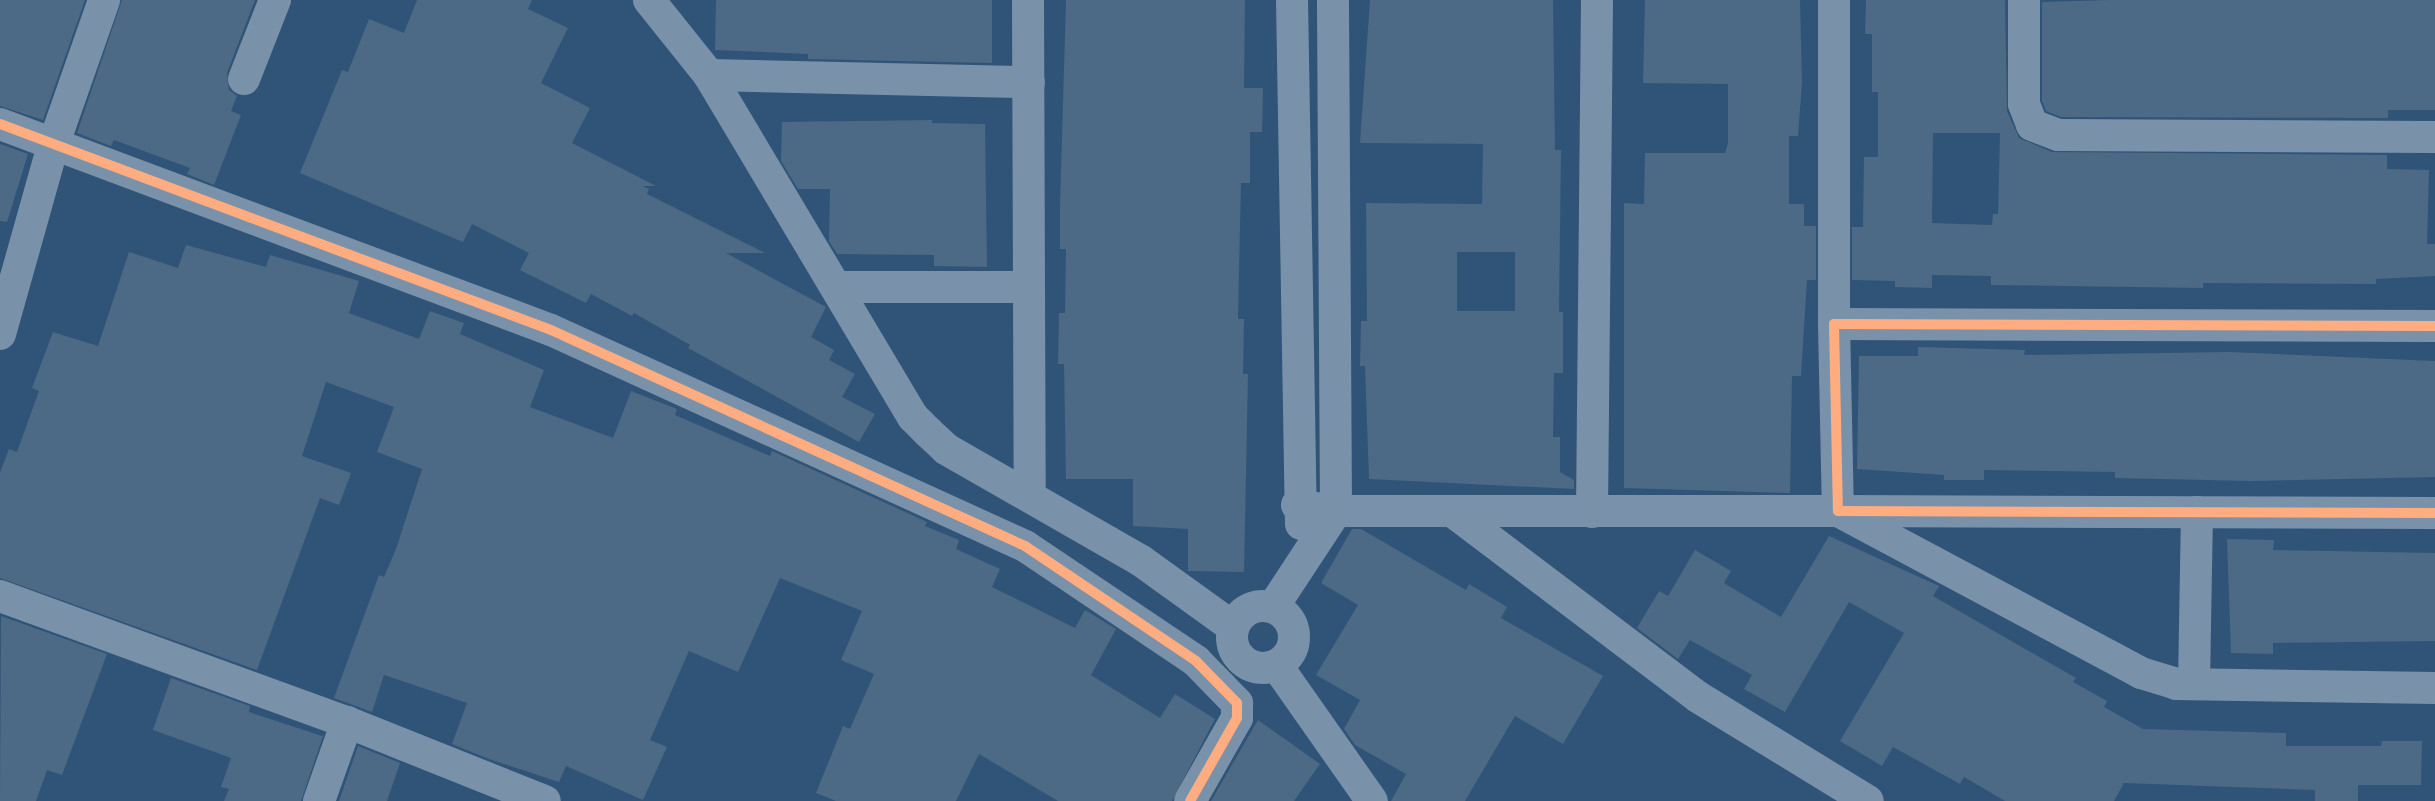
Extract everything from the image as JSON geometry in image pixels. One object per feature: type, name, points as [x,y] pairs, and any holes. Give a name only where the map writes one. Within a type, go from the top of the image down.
[{"type":"street","points":[[0,334],[53,146],[104,0]]},
{"type":"street","points":[[244,79],[275,0]]},
{"type":"street","points":[[649,0],[709,75],[920,424],[946,449],[1140,560],[1233,635],[1238,658],[1252,667],[1277,666],[1287,659],[1295,636],[1292,623],[1273,607],[1257,606],[1242,614],[1233,635],[1196,660]]},
{"type":"street","points":[[1028,0],[1030,495]]},
{"type":"street","points":[[1273,607],[1336,511],[1334,0]]},
{"type":"street","points":[[1592,512],[1597,0]]},
{"type":"street","points":[[1834,0],[1834,324],[1838,511]]},
{"type":"street","points":[[2024,0],[2024,104],[2032,125],[2059,135],[2435,137]]},
{"type":"street","points":[[1308,556],[1297,505],[1293,14],[1334,33]]},
{"type":"street","points":[[709,75],[1029,82]]},
{"type":"street","points":[[0,124],[551,330],[1025,546],[1196,660],[1239,709],[1190,801]]},
{"type":"street","points":[[1294,144],[1334,143]]},
{"type":"street","points":[[1295,281],[1335,280]]},
{"type":"street","points":[[839,287],[1030,287]]},
{"type":"street","points":[[1834,324],[2435,326]]},
{"type":"street","points":[[1296,379],[1336,379]]},
{"type":"street","points":[[1297,505],[1336,511],[2435,513]]},
{"type":"street","points":[[1452,511],[1698,697],[1868,801]]},
{"type":"street","points":[[1838,511],[2131,668],[2176,684],[2435,688]]},
{"type":"street","points":[[2194,683],[2197,513]]},
{"type":"street","points":[[0,596],[347,722],[545,801]]},
{"type":"street","points":[[1277,666],[1372,801]]},
{"type":"street","points":[[319,801],[347,722]]},
{"type":"building","points":[[0,0],[85,0],[43,120],[0,106]]},
{"type":"building","points":[[122,0],[255,0],[227,73],[229,90],[237,96],[231,111],[241,115],[214,185],[187,174],[190,168],[114,140],[111,146],[77,133]]},
{"type":"building","points":[[417,0],[532,0],[528,9],[568,28],[541,83],[590,108],[572,143],[656,186],[642,186],[649,189],[647,194],[765,253],[726,253],[826,307],[811,337],[834,350],[829,360],[855,374],[842,397],[875,414],[859,442],[688,348],[690,345],[634,313],[632,316],[591,294],[586,303],[520,270],[529,253],[472,224],[463,242],[300,173],[342,70],[348,72],[369,19],[404,33]]},
{"type":"building","points":[[716,0],[992,0],[992,63],[808,59],[808,54],[715,50]]},
{"type":"building","points":[[1066,0],[1245,0],[1244,88],[1263,88],[1262,132],[1250,132],[1250,183],[1241,183],[1238,319],[1244,319],[1243,374],[1248,374],[1244,572],[1188,571],[1188,529],[1133,526],[1133,479],[1066,479],[1064,364],[1058,364],[1059,313],[1065,313],[1066,249],[1060,249],[1060,204]]},
{"type":"building","points":[[1370,0],[1553,0],[1555,150],[1561,150],[1559,312],[1563,312],[1563,373],[1554,373],[1553,437],[1560,437],[1560,472],[1574,480],[1574,489],[1369,479],[1365,366],[1360,366],[1361,321],[1367,321],[1366,203],[1482,204],[1483,144],[1360,143]],"holes":[[[1457,252],[1515,252],[1515,311],[1457,311]]]},
{"type":"building","points":[[1645,0],[1800,0],[1802,82],[1798,136],[1789,136],[1789,204],[1804,204],[1804,226],[1816,226],[1816,280],[1807,280],[1801,376],[1792,376],[1790,493],[1624,488],[1624,203],[1644,204],[1645,153],[1725,153],[1728,143],[1728,84],[1643,83]]},
{"type":"building","points":[[1866,0],[2005,0],[2007,111],[2019,138],[2052,152],[2387,155],[2387,169],[2429,170],[2427,244],[2435,244],[2435,276],[2376,279],[2376,284],[2203,283],[2203,288],[1991,285],[1991,276],[1932,275],[1932,288],[1895,287],[1895,281],[1852,280],[1852,227],[1863,227],[1864,157],[1878,157],[1878,92],[1872,92],[1872,34],[1865,34]],"holes":[[[1933,133],[2000,133],[1998,214],[1993,214],[1992,225],[1932,223]]]},
{"type":"building","points":[[2435,0],[2435,110],[2388,110],[2388,118],[2061,117],[2046,111],[2042,101],[2042,2]]},
{"type":"building","points":[[932,120],[932,123],[985,124],[987,267],[934,266],[934,255],[837,254],[829,241],[830,189],[798,189],[781,161],[782,122]]},
{"type":"building","points":[[0,144],[28,154],[7,222],[0,221]]},
{"type":"building","points":[[186,245],[266,267],[270,255],[359,281],[349,313],[419,339],[430,311],[464,323],[460,334],[544,370],[530,407],[613,438],[631,391],[677,409],[675,415],[770,456],[772,451],[927,522],[925,526],[959,540],[956,549],[1000,569],[992,587],[1075,628],[1085,610],[1116,629],[1091,675],[1160,718],[1175,694],[1215,719],[1172,801],[1058,801],[979,754],[956,801],[836,801],[816,793],[843,726],[850,729],[874,674],[841,660],[862,611],[780,578],[738,672],[689,651],[650,740],[667,747],[643,800],[566,766],[559,782],[489,759],[452,744],[467,703],[384,675],[372,712],[334,698],[379,575],[384,577],[396,549],[422,469],[377,452],[394,407],[326,382],[302,456],[351,473],[339,505],[320,498],[257,670],[0,578],[0,473],[9,449],[17,452],[39,391],[32,388],[53,332],[98,346],[129,252],[178,268]]},
{"type":"building","points":[[1918,347],[2025,350],[2024,355],[2229,352],[2435,361],[2435,477],[2251,481],[2115,478],[2115,472],[1984,470],[1984,480],[1944,480],[1944,475],[1857,469],[1859,356],[1918,356]]},
{"type":"building","points":[[1352,529],[1361,529],[1466,590],[1469,584],[1507,607],[1501,618],[1603,676],[1563,744],[1515,716],[1465,801],[1391,801],[1406,774],[1355,745],[1344,729],[1360,700],[1316,675],[1358,605],[1321,583]]},
{"type":"building","points":[[1829,536],[1939,586],[1933,596],[2076,678],[2073,682],[2107,701],[2104,707],[2143,729],[2286,733],[2286,746],[2381,746],[2382,741],[2422,741],[2421,785],[2358,785],[2358,801],[2315,801],[2315,790],[2124,783],[2114,801],[2005,801],[1964,777],[1960,784],[1893,747],[1882,766],[1840,741],[1904,633],[1849,602],[1785,712],[1744,689],[1752,675],[1690,640],[1678,659],[1637,628],[1659,591],[1668,596],[1695,550],[1731,571],[1724,583],[1781,617]]},
{"type":"building","points":[[2227,539],[2274,540],[2273,550],[2435,553],[2435,641],[2273,643],[2273,654],[2231,653]]},
{"type":"building","points":[[1,616],[107,654],[62,775],[47,770],[36,801],[0,801]]},
{"type":"building","points":[[171,678],[250,706],[249,712],[322,736],[324,733],[301,801],[224,801],[229,789],[221,787],[231,758],[153,730]]},
{"type":"building","points":[[1258,720],[1320,764],[1294,801],[1211,801]]},
{"type":"building","points":[[358,746],[400,763],[387,801],[339,801]]},
{"type":"cycle path","points":[[0,124],[551,330],[1025,546],[1196,661],[1237,703],[1237,718],[1190,801]]},
{"type":"cycle path","points":[[2435,326],[1834,324],[1838,511],[2435,513]]}]
